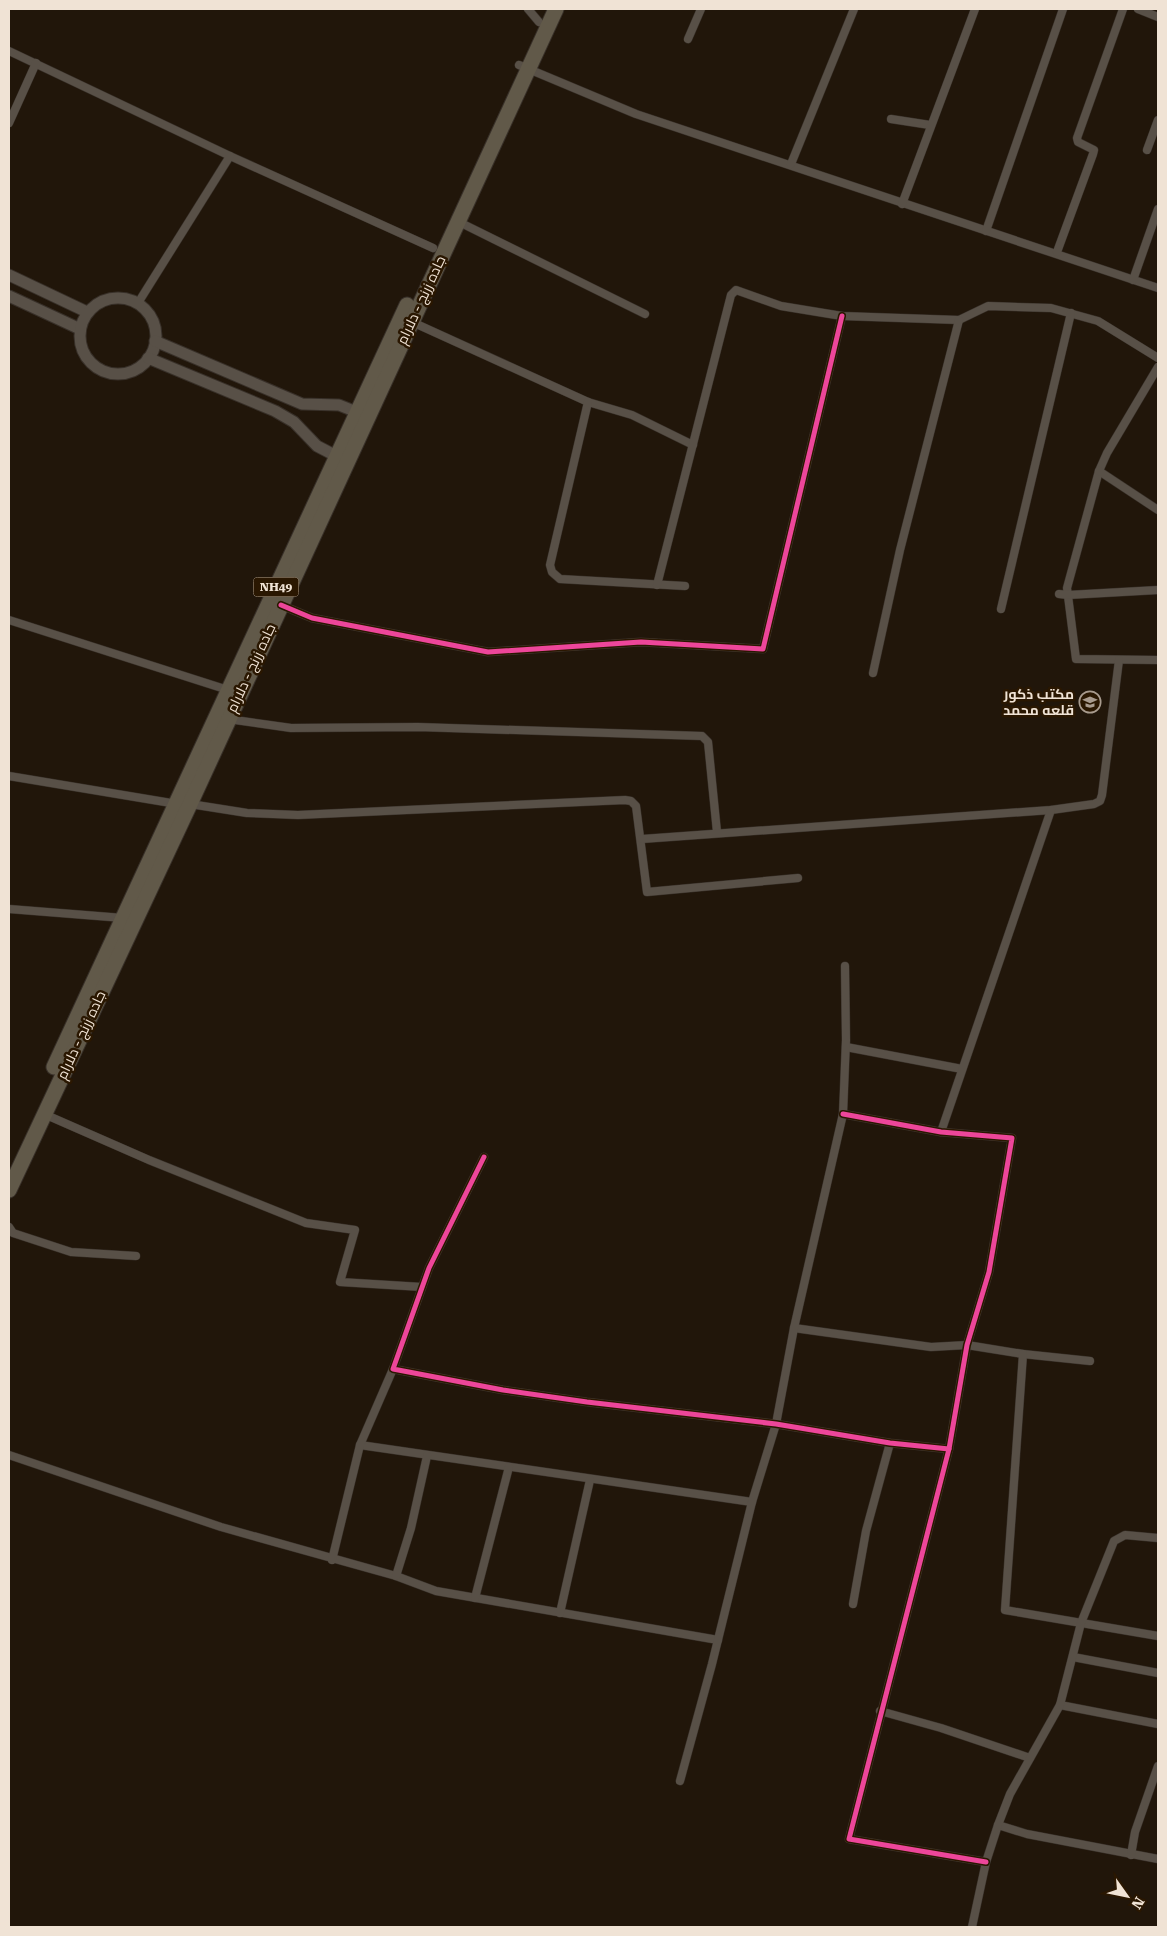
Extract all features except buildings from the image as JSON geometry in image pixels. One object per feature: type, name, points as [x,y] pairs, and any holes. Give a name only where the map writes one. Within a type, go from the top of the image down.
[{"type":"highway","name":"جاده زرنج - دلارام","points":[[363,414],[433,248],[523,67],[556,9]]},
{"type":"highway","name":"جاده زرنج - دلارام","points":[[222,717],[228,690],[363,414],[411,321],[457,221],[523,67],[542,15]]},
{"type":"highway","name":"جاده زرنج - دلارام","points":[[9,1190],[222,717],[281,605],[341,459]]},
{"type":"highway","name":"جاده زرنج - دلارام","points":[[9,1165],[123,918],[184,804]]},
{"type":"street","points":[[528,9],[542,15]]},
{"type":"street","points":[[688,39],[701,9]]},
{"type":"street","points":[[791,164],[854,9]]},
{"type":"street","points":[[902,204],[975,9]]},
{"type":"street","points":[[986,231],[1064,9]]},
{"type":"street","points":[[1057,252],[1094,150],[1078,142],[1077,138],[1123,9]]},
{"type":"street","points":[[1141,9],[1158,16]]},
{"type":"street","points":[[9,51],[230,156],[433,248]]},
{"type":"street","points":[[9,123],[36,63]]},
{"type":"street","points":[[523,67],[636,114],[791,164],[902,204],[1057,252],[1158,288]]},
{"type":"street","points":[[891,119],[930,125]]},
{"type":"street","points":[[1147,150],[1158,120]]},
{"type":"street","points":[[138,303],[230,156]]},
{"type":"street","points":[[1133,280],[1158,209]]},
{"type":"street","points":[[457,221],[645,314]]},
{"type":"street","points":[[9,275],[87,312]]},
{"type":"street","points":[[657,585],[732,295],[736,290],[780,306],[842,316],[959,320],[988,306],[1051,308],[1098,321],[1158,358]]},
{"type":"street","points":[[9,296],[80,329]]},
{"type":"street","points":[[121,298],[138,303],[151,317],[157,334],[153,353],[141,367],[124,375],[106,374],[90,364],[80,348],[80,329],[87,312],[102,301],[121,298]]},
{"type":"street","points":[[1001,609],[1071,313]]},
{"type":"street","points":[[281,605],[312,618],[488,652],[641,642],[763,649],[842,316]]},
{"type":"street","points":[[873,673],[900,550],[959,320]]},
{"type":"street","points":[[411,321],[588,402],[632,415],[693,445]]},
{"type":"street","points":[[155,341],[302,404],[312,406],[339,405],[363,414]]},
{"type":"street","points":[[148,358],[275,412],[294,422],[317,446],[341,459]]},
{"type":"street","points":[[1158,368],[1107,452],[1099,471],[1067,588],[1076,659],[1158,660]]},
{"type":"street","points":[[588,402],[550,565],[552,572],[560,579],[686,586]]},
{"type":"street","points":[[1099,471],[1158,510]]},
{"type":"street","points":[[1060,594],[1158,590]]},
{"type":"street","points":[[9,620],[228,690]]},
{"type":"street","points":[[642,839],[717,832],[1051,810],[1094,804],[1100,801],[1119,660]]},
{"type":"street","points":[[222,717],[291,728],[418,727],[702,736],[708,742],[717,832]]},
{"type":"street","points":[[9,776],[247,813],[298,815],[625,800],[631,801],[636,806],[642,839],[647,892],[798,878]]},
{"type":"street","points":[[941,1132],[1051,810]]},
{"type":"street","points":[[9,909],[123,918]]},
{"type":"street","points":[[680,1781],[718,1640],[752,1502],[776,1424],[794,1328],[843,1114],[846,1048],[845,966]]},
{"type":"street","points":[[846,1048],[962,1068]]},
{"type":"street","points":[[44,1114],[149,1160],[306,1223],[355,1230],[340,1282],[422,1287]]},
{"type":"street","points":[[843,1114],[941,1132],[1012,1138],[989,1272],[966,1344],[948,1450],[880,1711],[849,1839],[986,1862]]},
{"type":"street","points":[[332,1560],[360,1445],[393,1368],[422,1287],[484,1157]]},
{"type":"street","points":[[9,1227],[13,1233],[70,1252],[136,1256]]},
{"type":"street","points":[[794,1328],[931,1347],[966,1344],[1023,1354],[1090,1361]]},
{"type":"street","points":[[1023,1354],[1005,1610],[1158,1636]]},
{"type":"street","points":[[393,1368],[503,1390],[587,1402],[776,1424],[890,1443],[948,1450]]},
{"type":"street","points":[[853,1604],[866,1530],[890,1443]]},
{"type":"street","points":[[360,1445],[590,1480],[752,1502]]},
{"type":"street","points":[[9,1454],[221,1527],[332,1560],[396,1576],[436,1591],[718,1640]]},
{"type":"street","points":[[396,1576],[411,1528],[427,1456]]},
{"type":"street","points":[[476,1598],[509,1467]]},
{"type":"street","points":[[560,1612],[590,1480]]},
{"type":"street","points":[[972,1927],[986,1862],[998,1825],[1010,1794],[1060,1705],[1081,1623],[1114,1541],[1125,1535],[1158,1538]]},
{"type":"street","points":[[1073,1657],[1158,1673]]},
{"type":"street","points":[[1060,1705],[1158,1724]]},
{"type":"street","points":[[880,1711],[941,1728],[1030,1758]]},
{"type":"street","points":[[1131,1855],[1135,1832],[1158,1766]]},
{"type":"street","points":[[998,1825],[1027,1834],[1158,1859]]},
{"type":"cycle path","points":[[281,605],[312,618],[488,652],[641,642],[763,649],[842,316]]},
{"type":"cycle path","points":[[843,1114],[941,1132],[1012,1138],[989,1272],[967,1345],[949,1449],[849,1839],[986,1862]]},
{"type":"cycle path","points":[[484,1157],[429,1268],[393,1369],[503,1390],[587,1402],[776,1424],[890,1443],[949,1449]]},
{"type":"place","name":"مکتب ذکور قلعه محمد","points":[[1090,702]]}]
